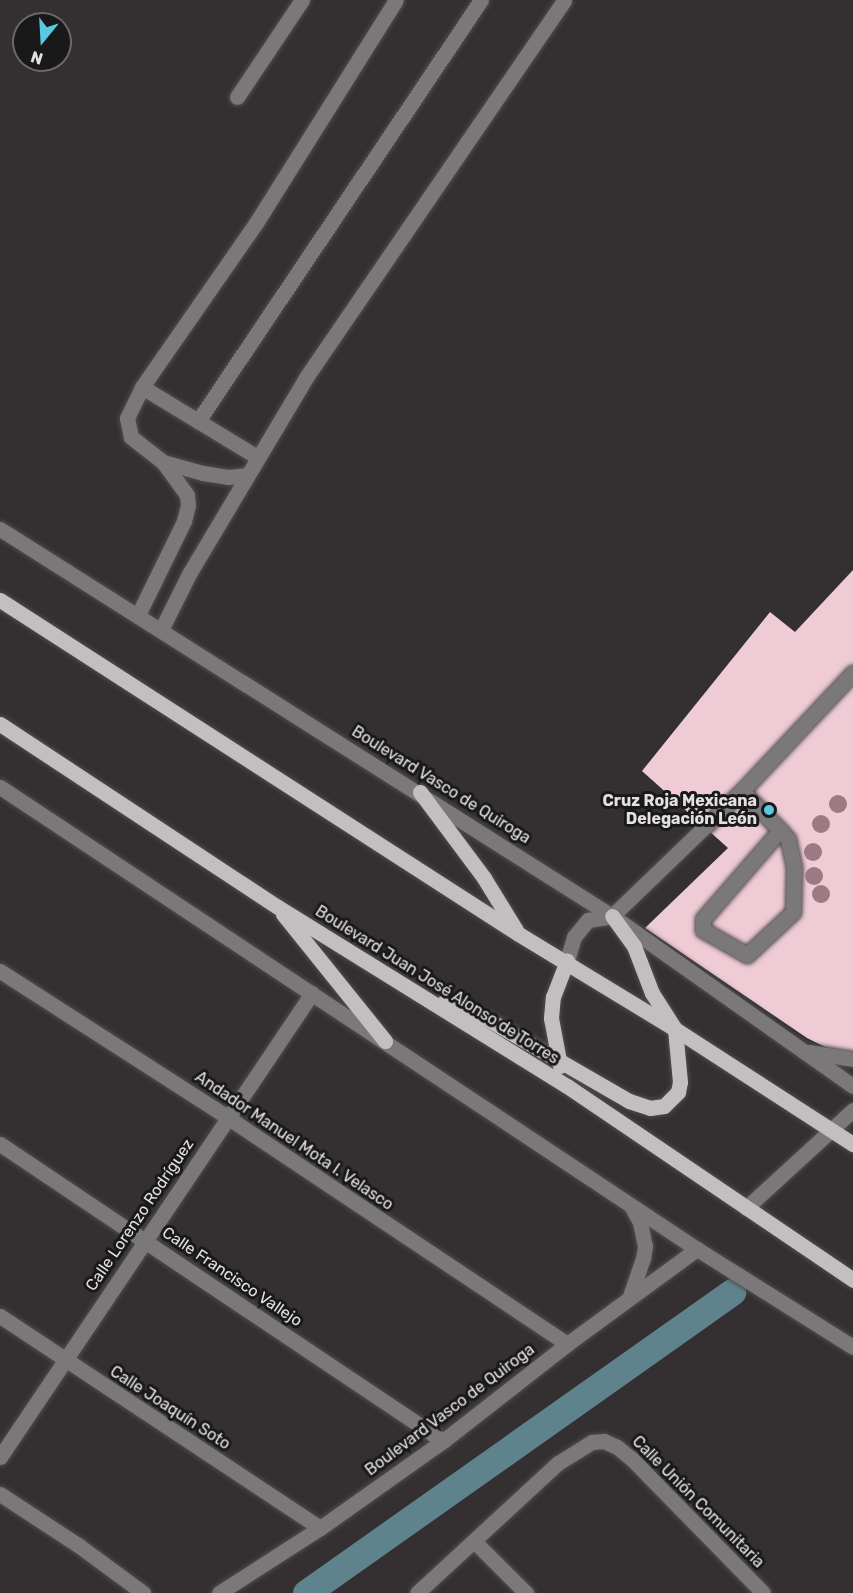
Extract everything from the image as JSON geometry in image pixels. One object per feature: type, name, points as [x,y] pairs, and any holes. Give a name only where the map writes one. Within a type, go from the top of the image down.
[{"type":"main road","points":[[0,600],[517,933],[567,961],[853,1144]]},
{"type":"main road","name":"Boulevard Juan José Alonso de Torres","points":[[0,724],[278,907],[567,1086],[853,1280]]},
{"type":"main road","points":[[420,792],[484,878],[517,933]]},
{"type":"main road","points":[[278,907],[385,1041]]},
{"type":"main road","points":[[410,989],[487,1019],[629,1101],[650,1108],[664,1106],[678,1092],[680,1082],[675,1029],[652,993],[634,946],[612,916]]},
{"type":"main road","points":[[567,961],[553,997],[551,1018],[558,1060],[567,1086]]},
{"type":"street","points":[[237,97],[302,0]]},
{"type":"street","points":[[138,615],[187,512],[187,495],[163,462],[131,437],[127,417],[142,387],[256,223],[396,0]]},
{"type":"street","points":[[198,421],[481,0]]},
{"type":"street","points":[[161,630],[189,574],[307,376],[564,0]]},
{"type":"street","points":[[142,387],[257,458]]},
{"type":"street","points":[[163,462],[228,477],[246,475]]},
{"type":"street","name":"Boulevard Vasco de Quiroga","points":[[0,529],[420,792],[612,916],[853,1086]]},
{"type":"street","points":[[567,961],[574,937],[588,920],[612,916],[742,791],[853,673]]},
{"type":"street","points":[[0,787],[698,1249],[853,1347]]},
{"type":"street","points":[[742,791],[780,830],[788,839],[794,868],[793,912],[747,955],[703,930],[703,919],[780,830]]},
{"type":"street","name":"Andador Manuel Mota I. Velasco","points":[[0,970],[227,1117],[567,1344]]},
{"type":"street","name":"Calle Lorenzo Rodríguez","points":[[0,1457],[312,993]]},
{"type":"street","points":[[801,1051],[853,1059]]},
{"type":"street","points":[[746,1208],[853,1110]]},
{"type":"street","name":"Calle Francisco Vallejo","points":[[0,1144],[443,1441]]},
{"type":"street","points":[[629,1203],[640,1222],[645,1246],[643,1259],[630,1296]]},
{"type":"street","name":"Boulevard Vasco de Quiroga","points":[[219,1593],[320,1528],[443,1441],[630,1296],[698,1249]]},
{"type":"street","name":"Calle Joaquín Soto","points":[[0,1316],[320,1528]]},
{"type":"street","name":"Calle Unión Comunitaria","points":[[474,1541],[558,1463],[592,1442],[604,1441],[617,1447],[632,1459],[763,1593]]},
{"type":"street","points":[[0,1494],[78,1545],[143,1593]]},
{"type":"street","points":[[417,1593],[474,1541],[526,1593]]},
{"type":"building","name":"Cruz Roja Mexicana Delegación León","points":[[853,570],[853,1053],[825,1047],[807,1038],[645,928],[728,848],[642,771],[770,612],[795,632]]},
{"type":"waterway","points":[[306,1593],[732,1292]]},
{"type":"place","name":"Cruz Roja Mexicana Delegación León","points":[[769,810]]}]
